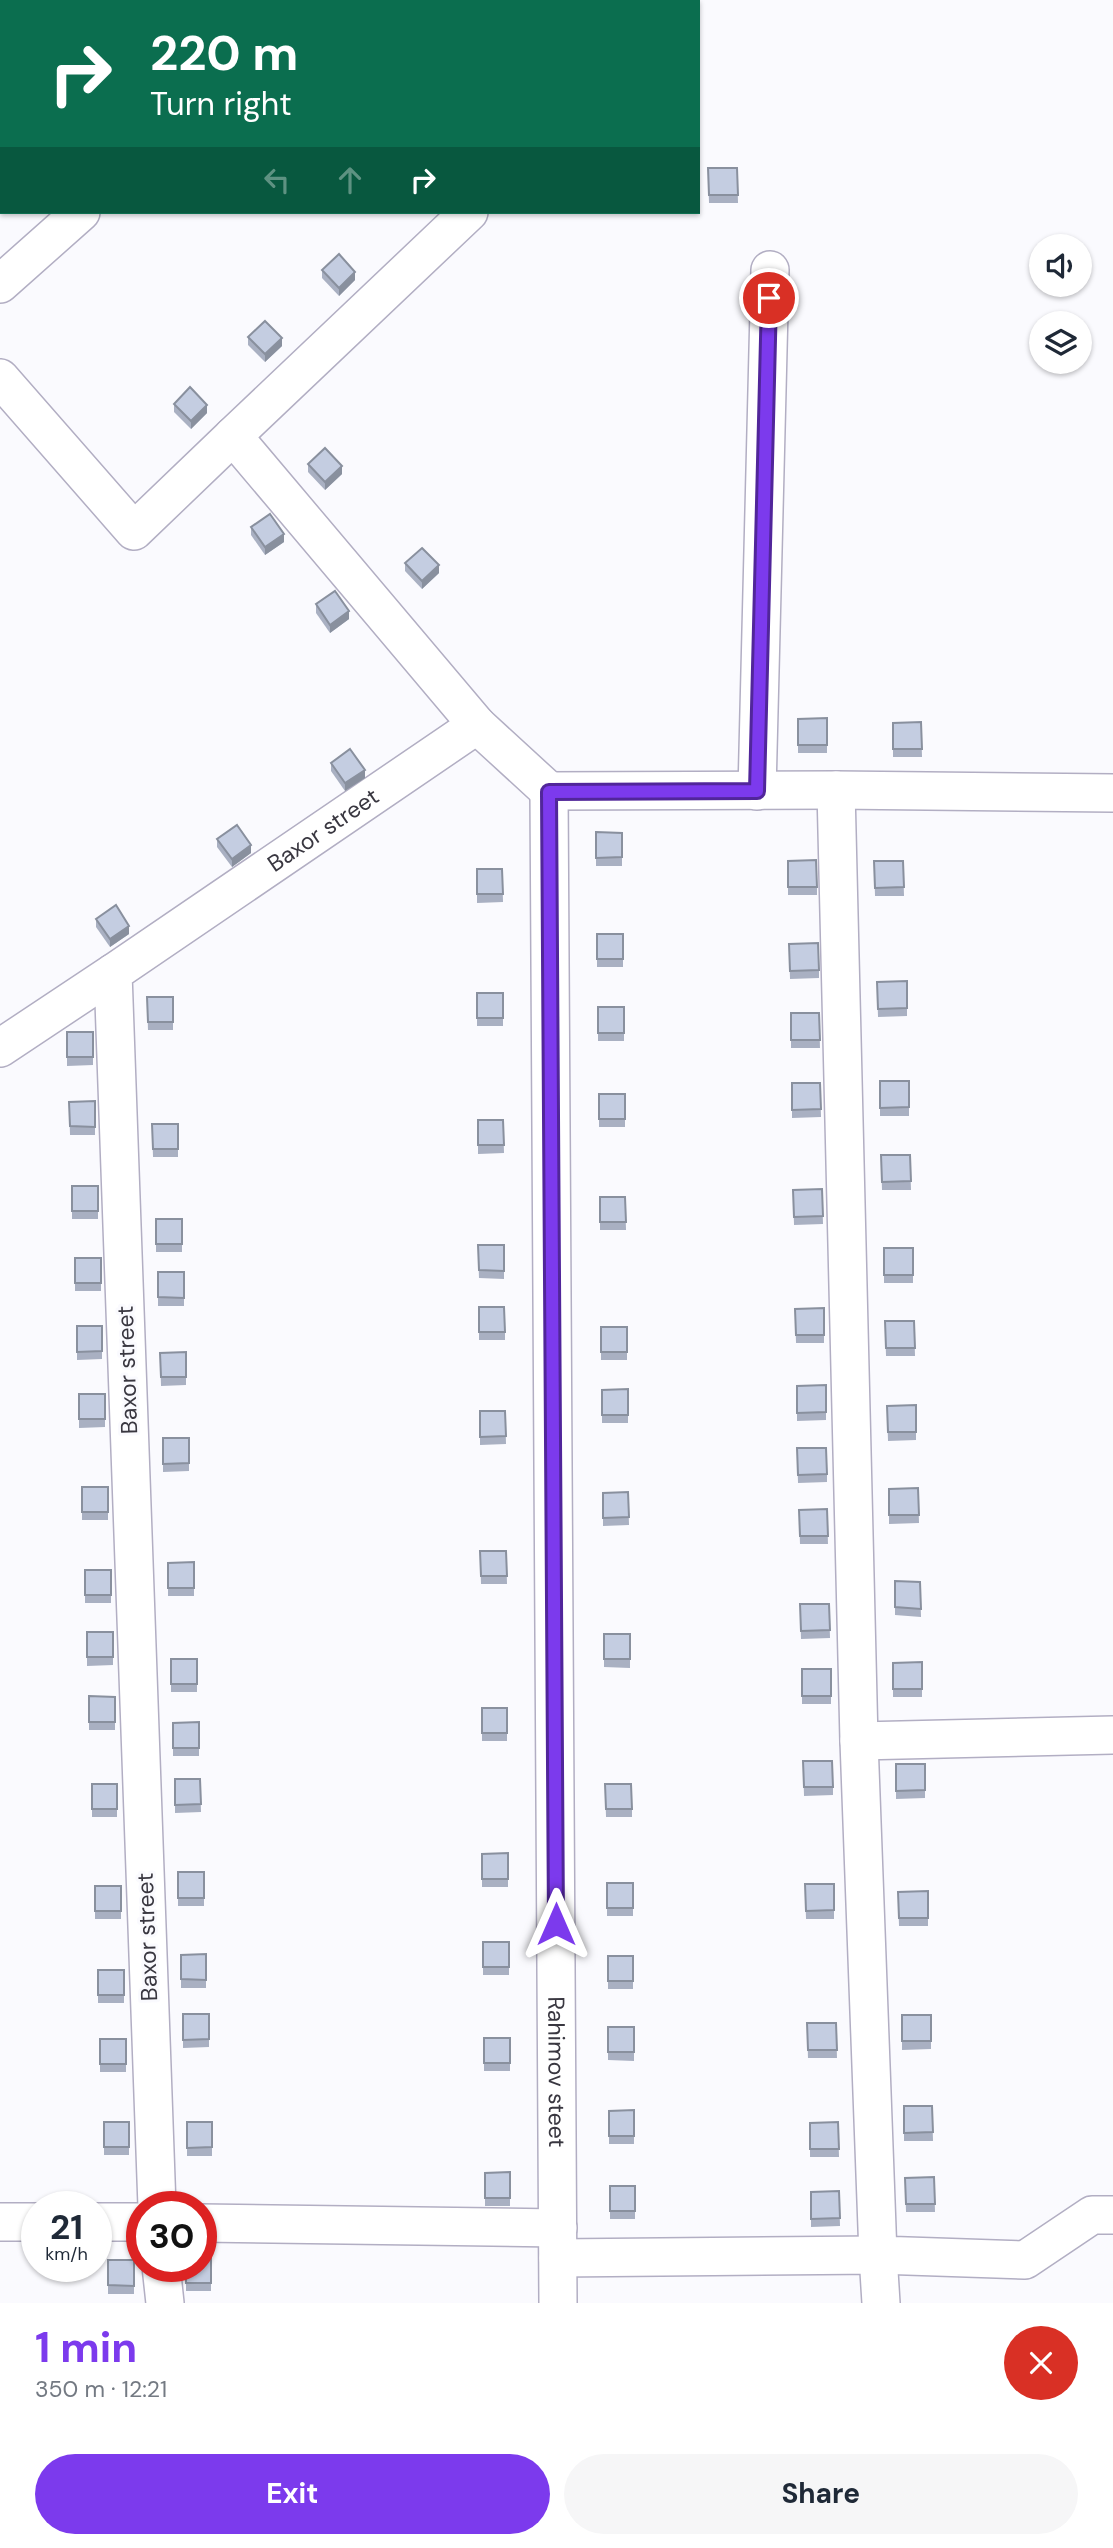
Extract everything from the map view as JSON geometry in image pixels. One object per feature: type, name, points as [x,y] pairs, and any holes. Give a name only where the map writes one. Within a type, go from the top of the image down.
[{"type":"street","points":[[0,284],[79,214]]},
{"type":"street","points":[[0,378],[134,531],[467,214]]},
{"type":"street","points":[[757,791],[770,270]]},
{"type":"street","points":[[233,436],[477,725],[549,792],[836,790],[1113,793]]},
{"type":"street","name":"Baxor street","points":[[156,2191],[113,973],[477,725]]},
{"type":"street","points":[[836,790],[859,1741],[881,2303]]},
{"type":"street","name":"Rahimov steet","points":[[549,792],[558,2303]]},
{"type":"street","points":[[0,1048],[113,973]]},
{"type":"street","points":[[859,1741],[1113,1735]]},
{"type":"street","points":[[217,2223],[558,2243],[1025,2260],[1091,2216],[1113,2215]]},
{"type":"street","points":[[0,2222],[21,2222]]},
{"type":"street","points":[[163,2282],[165,2303]]},
{"type":"building","points":[[708,168],[737,168],[738,195],[709,195]]},
{"type":"building","points":[[339,254],[355,272],[339,288],[322,270]]},
{"type":"building","points":[[265,321],[282,338],[265,354],[248,337]]},
{"type":"building","points":[[190,387],[207,405],[191,421],[174,404]]},
{"type":"building","points":[[325,448],[342,466],[325,482],[308,464]]},
{"type":"building","points":[[270,514],[284,534],[265,547],[251,527]]},
{"type":"building","points":[[422,548],[439,565],[422,581],[405,563]]},
{"type":"building","points":[[335,591],[349,611],[330,625],[316,604]]},
{"type":"building","points":[[827,718],[827,745],[798,745],[798,719]]},
{"type":"building","points":[[921,722],[922,749],[893,749],[893,723]]},
{"type":"building","points":[[350,749],[365,770],[345,783],[331,763]]},
{"type":"building","points":[[237,825],[251,845],[232,859],[217,839]]},
{"type":"building","points":[[596,832],[622,833],[622,857],[596,858]]},
{"type":"building","points":[[816,860],[817,887],[788,887],[788,861]]},
{"type":"building","points":[[874,861],[903,861],[904,887],[875,888]]},
{"type":"building","points":[[477,869],[502,869],[503,894],[477,894]]},
{"type":"building","points":[[116,905],[129,926],[110,939],[96,919]]},
{"type":"building","points":[[597,934],[623,934],[623,959],[597,959]]},
{"type":"building","points":[[818,943],[819,970],[790,971],[789,944]]},
{"type":"building","points":[[907,981],[907,1008],[878,1009],[877,982]]},
{"type":"building","points":[[477,993],[503,993],[503,1018],[477,1018]]},
{"type":"building","points":[[147,997],[173,997],[173,1022],[148,1022]]},
{"type":"building","points":[[598,1007],[624,1007],[624,1033],[598,1033]]},
{"type":"building","points":[[791,1013],[819,1013],[820,1040],[791,1040]]},
{"type":"building","points":[[67,1032],[93,1032],[93,1057],[67,1057]]},
{"type":"building","points":[[880,1081],[909,1081],[909,1107],[880,1108]]},
{"type":"building","points":[[792,1083],[820,1083],[821,1109],[792,1110]]},
{"type":"building","points":[[599,1094],[625,1094],[625,1119],[599,1119]]},
{"type":"building","points":[[95,1101],[95,1127],[70,1126],[69,1102]]},
{"type":"building","points":[[478,1120],[503,1120],[504,1145],[478,1145]]},
{"type":"building","points":[[152,1124],[178,1124],[178,1149],[153,1149]]},
{"type":"building","points":[[881,1155],[910,1155],[911,1181],[882,1182]]},
{"type":"building","points":[[72,1186],[98,1186],[98,1211],[72,1211]]},
{"type":"building","points":[[822,1189],[823,1216],[794,1217],[793,1190]]},
{"type":"building","points":[[600,1197],[625,1197],[626,1222],[600,1222]]},
{"type":"building","points":[[156,1219],[182,1219],[182,1244],[156,1244]]},
{"type":"building","points":[[478,1245],[504,1245],[504,1271],[479,1270]]},
{"type":"building","points":[[884,1248],[913,1248],[913,1275],[884,1275]]},
{"type":"building","points":[[75,1258],[101,1258],[101,1283],[75,1283]]},
{"type":"building","points":[[158,1272],[184,1272],[184,1298],[158,1297]]},
{"type":"building","points":[[479,1307],[504,1307],[505,1332],[479,1332]]},
{"type":"building","points":[[824,1308],[824,1335],[796,1335],[795,1309]]},
{"type":"building","points":[[885,1321],[914,1321],[915,1348],[886,1348]]},
{"type":"building","points":[[77,1326],[102,1326],[102,1351],[77,1352]]},
{"type":"building","points":[[601,1327],[627,1327],[627,1352],[601,1352]]},
{"type":"building","points":[[186,1352],[186,1377],[161,1377],[160,1353]]},
{"type":"building","points":[[826,1385],[826,1412],[797,1413],[797,1386]]},
{"type":"building","points":[[628,1389],[628,1415],[602,1415],[602,1390]]},
{"type":"building","points":[[79,1394],[105,1394],[105,1419],[79,1419]]},
{"type":"building","points":[[916,1405],[916,1432],[888,1432],[887,1406]]},
{"type":"building","points":[[480,1411],[505,1411],[506,1436],[480,1437]]},
{"type":"building","points":[[163,1438],[189,1438],[189,1463],[163,1464]]},
{"type":"building","points":[[797,1448],[826,1448],[827,1474],[798,1475]]},
{"type":"building","points":[[82,1487],[108,1487],[108,1512],[82,1512]]},
{"type":"building","points":[[918,1488],[919,1515],[889,1515],[889,1489]]},
{"type":"building","points":[[628,1492],[629,1517],[603,1518],[603,1493]]},
{"type":"building","points":[[827,1509],[828,1536],[800,1536],[799,1510]]},
{"type":"building","points":[[480,1551],[506,1551],[507,1576],[481,1576]]},
{"type":"building","points":[[194,1562],[194,1588],[168,1588],[168,1563]]},
{"type":"building","points":[[85,1570],[111,1570],[111,1595],[85,1595]]},
{"type":"building","points":[[895,1581],[920,1582],[921,1609],[895,1607]]},
{"type":"building","points":[[800,1604],[829,1604],[830,1630],[801,1631]]},
{"type":"building","points":[[87,1632],[113,1632],[113,1657],[87,1657]]},
{"type":"building","points":[[604,1634],[630,1634],[630,1659],[604,1659]]},
{"type":"building","points":[[171,1659],[197,1659],[197,1684],[171,1684]]},
{"type":"building","points":[[922,1662],[922,1689],[893,1689],[893,1663]]},
{"type":"building","points":[[802,1669],[831,1669],[831,1696],[802,1696]]},
{"type":"building","points":[[89,1696],[115,1697],[115,1722],[89,1722]]},
{"type":"building","points":[[482,1708],[507,1708],[507,1733],[482,1733]]},
{"type":"building","points":[[199,1722],[199,1748],[173,1748],[173,1723]]},
{"type":"building","points":[[803,1761],[832,1761],[833,1787],[804,1787]]},
{"type":"building","points":[[896,1764],[925,1764],[925,1790],[896,1791]]},
{"type":"building","points":[[175,1779],[200,1779],[201,1804],[175,1805]]},
{"type":"building","points":[[92,1784],[117,1784],[117,1809],[92,1809]]},
{"type":"building","points":[[605,1784],[631,1784],[632,1809],[606,1809]]},
{"type":"building","points":[[508,1853],[508,1879],[482,1879],[482,1854]]},
{"type":"building","points":[[178,1872],[204,1872],[204,1898],[178,1898]]},
{"type":"building","points":[[607,1883],[633,1883],[633,1908],[607,1908]]},
{"type":"building","points":[[805,1884],[834,1884],[834,1910],[806,1911]]},
{"type":"building","points":[[95,1886],[121,1886],[121,1911],[95,1911]]},
{"type":"building","points":[[928,1891],[928,1918],[899,1918],[898,1892]]},
{"type":"building","points":[[483,1942],[509,1942],[509,1967],[483,1967]]},
{"type":"building","points":[[206,1954],[206,1980],[181,1979],[181,1955]]},
{"type":"building","points":[[608,1956],[633,1956],[633,1981],[608,1981]]},
{"type":"building","points":[[98,1970],[124,1970],[124,1995],[98,1995]]},
{"type":"building","points":[[183,2014],[209,2014],[209,2039],[183,2040]]},
{"type":"building","points":[[902,2015],[931,2015],[931,2041],[902,2041]]},
{"type":"building","points":[[807,2023],[836,2023],[837,2050],[808,2050]]},
{"type":"building","points":[[608,2027],[634,2027],[634,2052],[608,2052]]},
{"type":"building","points":[[484,2038],[510,2038],[510,2063],[484,2063]]},
{"type":"building","points":[[100,2039],[126,2039],[126,2064],[100,2064]]},
{"type":"building","points":[[904,2106],[932,2106],[933,2132],[904,2133]]},
{"type":"building","points":[[634,2110],[634,2136],[609,2136],[609,2111]]},
{"type":"building","points":[[104,2122],[129,2122],[129,2147],[104,2147]]},
{"type":"building","points":[[187,2122],[212,2122],[212,2147],[187,2148]]},
{"type":"building","points":[[838,2122],[839,2149],[810,2149],[810,2123]]},
{"type":"building","points":[[510,2172],[510,2198],[485,2198],[485,2173]]},
{"type":"building","points":[[934,2177],[935,2204],[906,2204],[905,2178]]},
{"type":"building","points":[[610,2186],[635,2186],[635,2211],[610,2211]]},
{"type":"building","points":[[839,2191],[840,2218],[811,2219],[811,2192]]},
{"type":"building","points":[[112,2260],[126,2260],[126,2282],[134,2282],[134,2286],[108,2285],[108,2282],[112,2282]]},
{"type":"route","points":[[556,1924],[549,792],[757,791],[769,298]]}]
